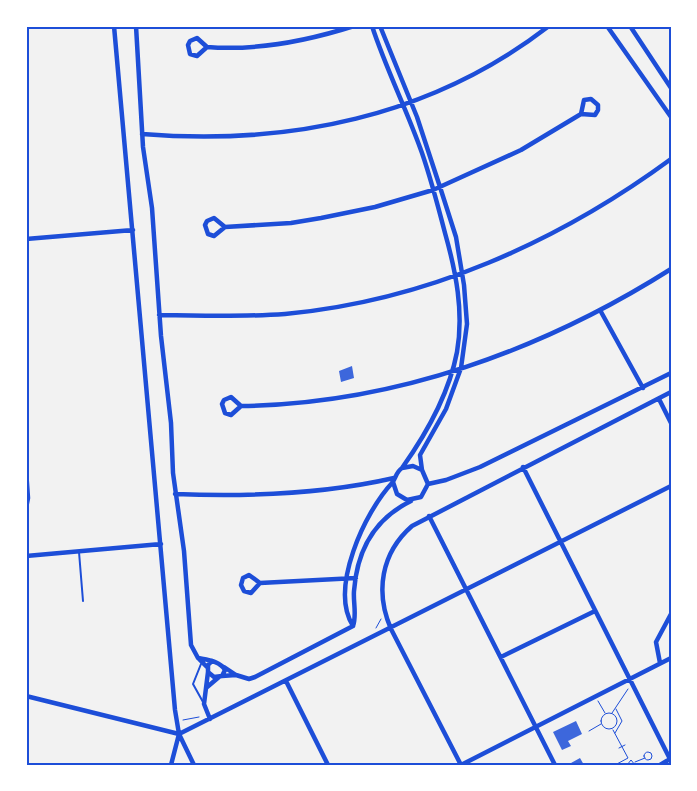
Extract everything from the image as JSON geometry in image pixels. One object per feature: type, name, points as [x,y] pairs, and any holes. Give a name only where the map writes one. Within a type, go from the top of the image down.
[{"type":"street","points":[[114,26],[175,710],[179,734],[194,765]]},
{"type":"street","points":[[136,26],[142,134],[154,226],[159,314],[171,423],[176,494],[184,551],[191,645],[198,658],[214,677],[236,675]]},
{"type":"street","points":[[207,47],[197,56],[190,54],[188,47],[190,41],[197,38],[207,47],[240,48],[283,43],[354,26]]},
{"type":"street","points":[[353,626],[347,610],[347,578],[361,530],[381,495],[402,468],[440,404],[453,371],[460,319],[455,275],[433,190],[403,105],[372,26]]},
{"type":"street","points":[[353,626],[356,578],[361,554],[374,529],[386,516],[424,494],[428,484],[422,470],[420,455],[449,402],[461,368],[466,324],[463,273],[456,237],[410,102],[380,26]]},
{"type":"street","points":[[142,134],[221,138],[277,134],[344,122],[403,105],[448,86],[498,60],[549,26]]},
{"type":"street","points":[[607,26],[671,117]]},
{"type":"street","points":[[630,26],[671,88]]},
{"type":"street","points":[[224,227],[214,218],[207,221],[205,225],[208,234],[214,236],[224,227],[291,223],[375,206],[433,190],[521,150],[581,114],[594,115],[598,110],[597,103],[591,99],[584,100],[581,114]]},
{"type":"street","points":[[159,314],[231,316],[316,310],[393,294],[463,273],[552,235],[601,207],[671,159]]},
{"type":"street","points":[[26,239],[133,230]]},
{"type":"street","points":[[242,406],[230,397],[224,400],[222,404],[224,413],[231,415],[242,406],[351,395],[453,371],[526,345],[600,310],[671,269]]},
{"type":"street","points":[[600,310],[643,388]]},
{"type":"street","points":[[428,484],[468,473],[671,373]]},
{"type":"street","points":[[669,659],[630,681],[596,696],[461,765],[391,628],[383,602],[382,584],[384,569],[391,552],[404,533],[429,516],[671,392]]},
{"type":"street","points":[[659,399],[671,423]]},
{"type":"street","points":[[402,468],[413,466],[422,470]]},
{"type":"street","points":[[523,467],[670,760],[660,765]]},
{"type":"street","points":[[26,470],[26,508]]},
{"type":"street","points":[[176,494],[266,494],[394,480]]},
{"type":"street","points":[[394,480],[397,494],[403,499],[412,500]]},
{"type":"street","points":[[26,696],[179,734],[286,682],[671,486]]},
{"type":"street","points":[[429,516],[555,765]]},
{"type":"street","points":[[26,556],[161,544]]},
{"type":"street","points":[[260,583],[251,593],[244,591],[241,583],[243,578],[249,575],[260,583],[356,578]]},
{"type":"street","points":[[501,657],[595,611]]},
{"type":"street","points":[[660,663],[656,642],[671,614]]},
{"type":"street","points":[[198,658],[212,661],[236,675],[249,679],[353,626]]},
{"type":"street","points":[[210,719],[204,704],[208,670],[212,661]]},
{"type":"street","points":[[206,688],[221,677],[224,667]]},
{"type":"street","points":[[286,682],[328,765]]},
{"type":"street","points":[[171,765],[179,734]]},
{"type":"lane","points":[[79,552],[83,601]]},
{"type":"lane","points":[[203,662],[194,677],[193,684],[197,695],[204,704]]},
{"type":"path","points":[[612,714],[630,681]]},
{"type":"path","points":[[596,696],[605,714]]},
{"type":"path","points":[[615,734],[622,721],[621,714],[616,708]]},
{"type":"path","points":[[605,714],[612,714]]},
{"type":"path","points":[[605,714],[602,717],[602,724],[606,729],[612,728],[617,720],[612,714]]},
{"type":"path","points":[[589,731],[602,724]]},
{"type":"path","points":[[612,728],[628,760],[635,764],[645,758]]},
{"type":"path","points":[[619,748],[625,745]]},
{"type":"path","points":[[615,765],[628,760]]},
{"type":"path","points":[[627,765],[628,760]]},
{"type":"building","points":[[352,366],[354,378],[341,382],[339,371]]},
{"type":"building","points":[[576,721],[582,734],[568,741],[571,746],[562,750],[553,732]]},
{"type":"building","points":[[580,758],[584,765],[572,765],[571,763]]}]
